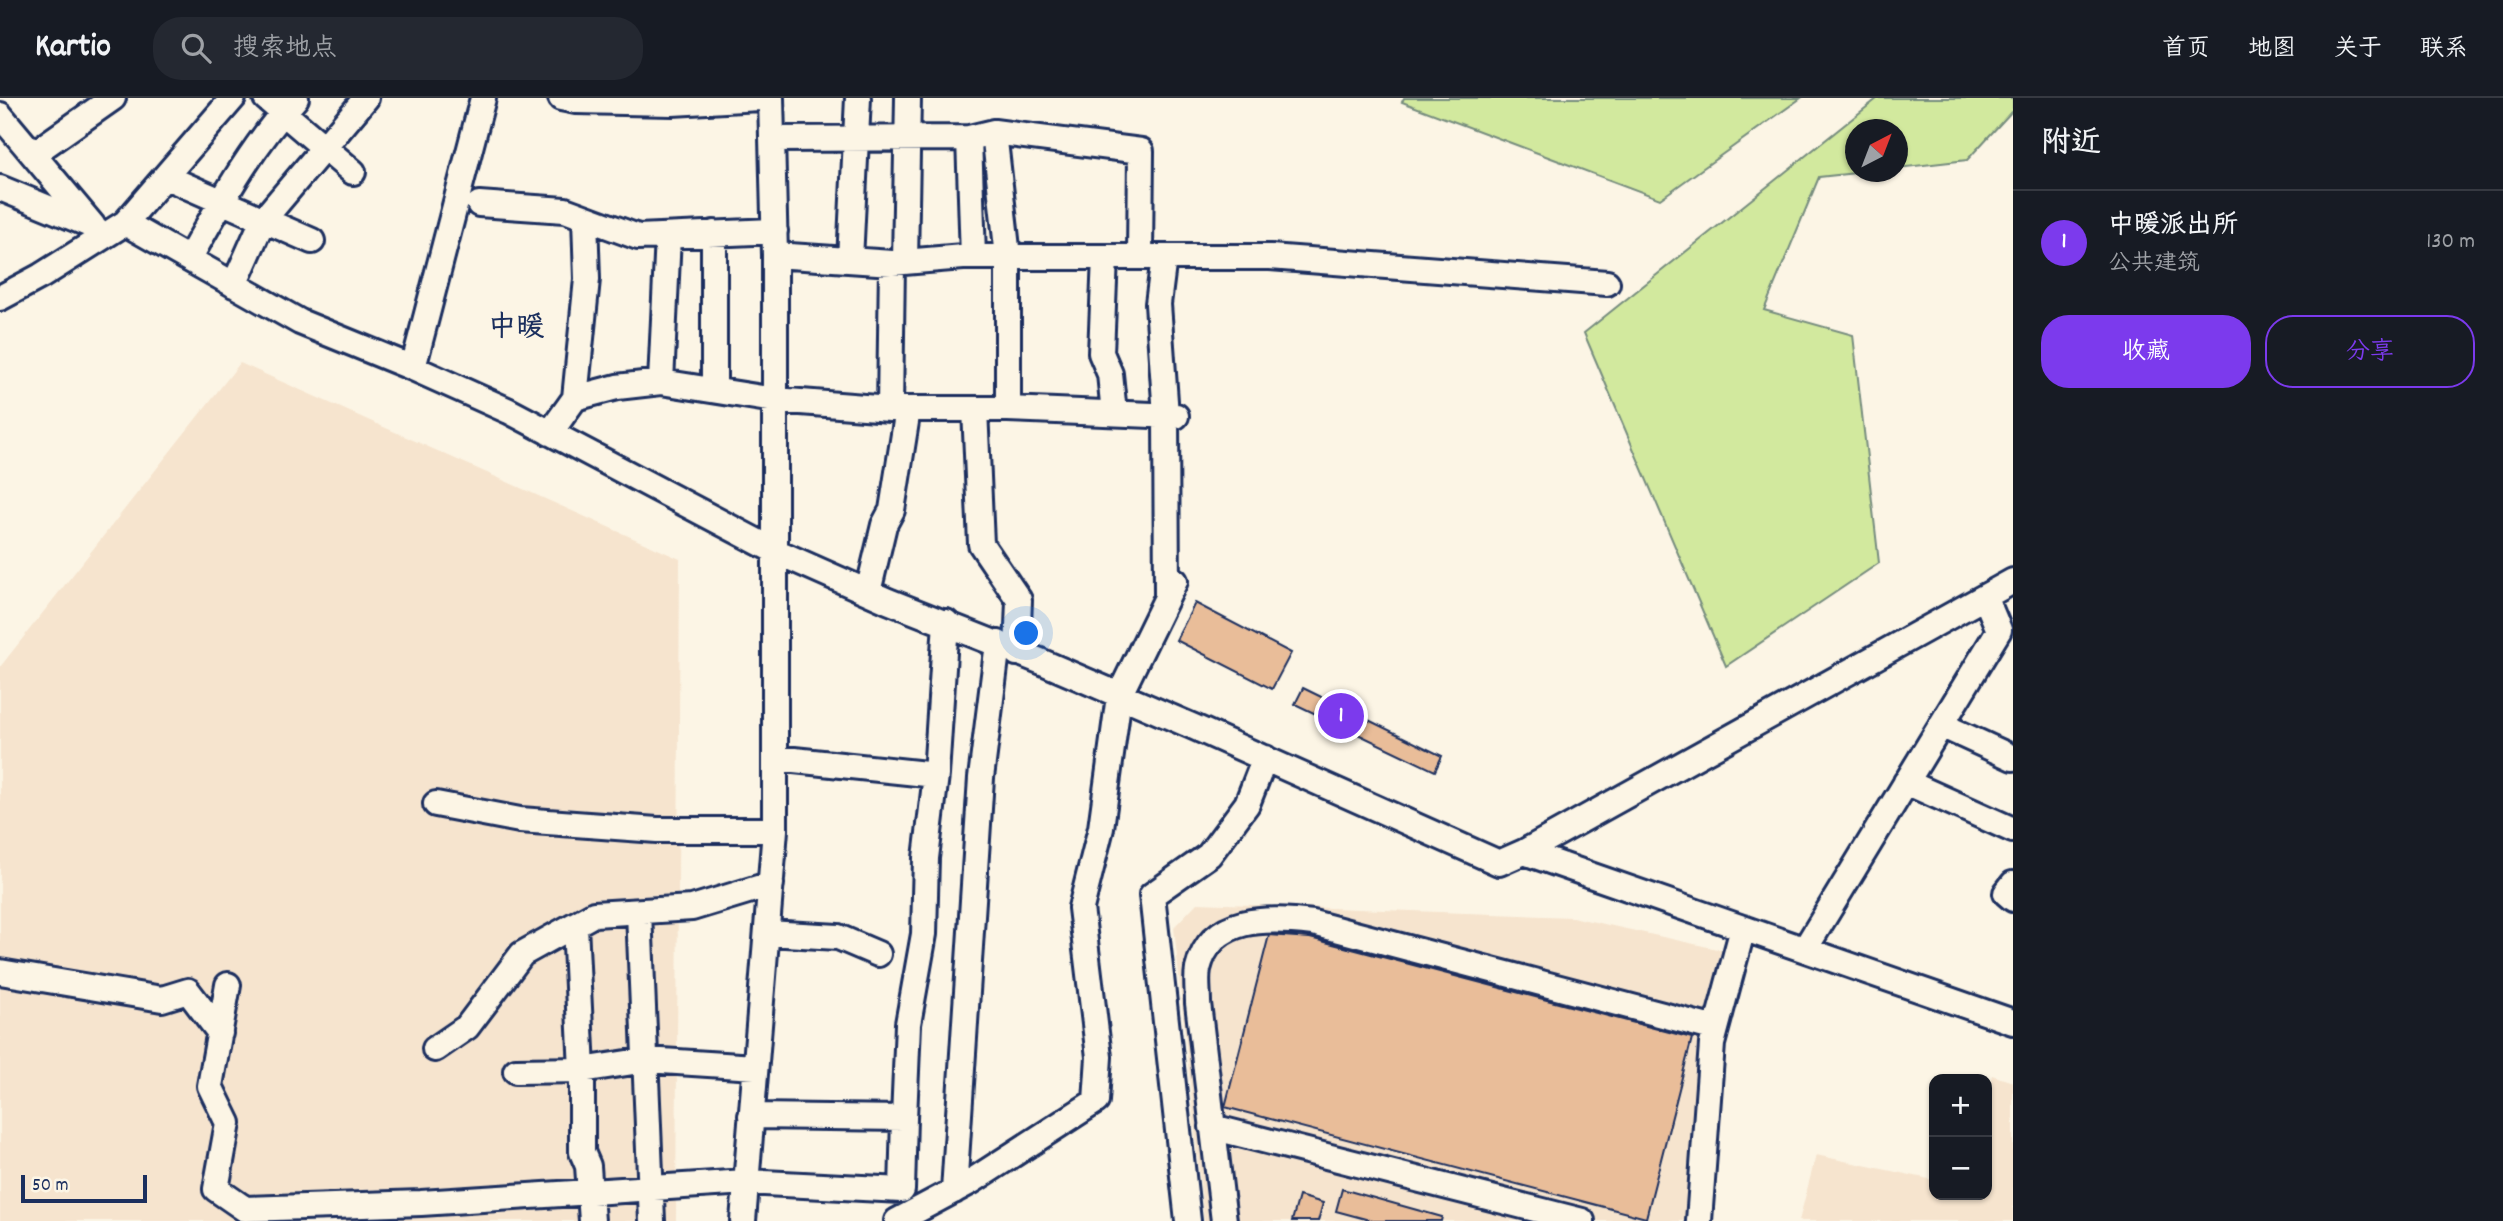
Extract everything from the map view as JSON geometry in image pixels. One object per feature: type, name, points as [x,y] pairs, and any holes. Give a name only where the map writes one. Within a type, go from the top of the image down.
[{"type":"street","points":[[33,154],[113,98]]},
{"type":"street","points":[[0,299],[41,276],[109,228],[166,177],[233,98]]},
{"type":"street","points":[[234,285],[263,220],[366,98]]},
{"type":"street","points":[[413,368],[483,98]]},
{"type":"street","points":[[561,98],[576,101],[760,98]]},
{"type":"street","points":[[743,1221],[775,830],[775,243],[771,98]]},
{"type":"street","points":[[850,260],[858,98]]},
{"type":"street","points":[[868,593],[884,525],[892,510],[899,409],[898,262],[908,98]]},
{"type":"street","points":[[189,259],[281,103],[324,148],[354,172]]},
{"type":"street","points":[[0,115],[33,154],[109,228]]},
{"type":"street","points":[[772,139],[969,138],[994,132],[1141,151],[1171,416],[1171,588],[1119,696],[1101,828],[1081,908],[1100,1057],[1096,1101],[920,1215],[897,1221]]},
{"type":"street","points":[[994,132],[1008,257],[1009,409]]},
{"type":"street","points":[[969,138],[973,257]]},
{"type":"street","points":[[166,177],[312,241]]},
{"type":"street","points":[[0,208],[11,193],[189,259],[300,322],[509,411],[775,551],[868,593],[946,622],[1265,758],[1499,863],[1524,852],[2013,581]]},
{"type":"street","points":[[479,204],[565,210],[638,237],[714,233],[850,260],[898,262],[973,257],[1270,257],[1607,283]]},
{"type":"street","points":[[550,433],[575,398],[587,279],[585,218]]},
{"type":"street","points":[[714,233],[714,390]]},
{"type":"street","points":[[661,382],[668,236]]},
{"type":"street","points":[[1105,257],[1101,354],[1110,374],[1114,414]]},
{"type":"street","points":[[575,398],[617,387],[661,382],[775,400],[899,409],[1009,409],[1171,416]]},
{"type":"street","points":[[954,1191],[981,778],[1019,600],[981,544],[975,409]]},
{"type":"street","points":[[1805,950],[1999,630],[1986,599],[2013,615]]},
{"type":"street","points":[[920,1215],[902,1189],[908,1024],[924,934],[926,858],[936,775],[946,622]]},
{"type":"street","points":[[1941,725],[2013,758]]},
{"type":"street","points":[[775,758],[936,775]]},
{"type":"street","points":[[1188,1221],[1152,895],[1209,855],[1247,804],[1265,758]]},
{"type":"street","points":[[1906,782],[2013,830]]},
{"type":"street","points":[[436,804],[520,820],[657,830],[775,830]]},
{"type":"street","points":[[1524,852],[2013,1022]]},
{"type":"street","points":[[435,1049],[467,1027],[522,954],[594,914],[692,908],[771,884]]},
{"type":"street","points":[[2013,884],[2006,892],[2013,899]]},
{"type":"street","points":[[639,912],[652,1221]]},
{"type":"street","points":[[1224,1221],[1198,1003],[1198,970],[1210,942],[1232,926],[1274,919],[1313,923],[1716,1029]]},
{"type":"street","points":[[575,925],[582,1070],[582,1152],[588,1166],[592,1221]]},
{"type":"street","points":[[1699,1221],[1712,1044],[1743,928]]},
{"type":"street","points":[[767,933],[838,937],[878,954]]},
{"type":"street","points":[[0,972],[162,999],[188,991],[220,1032]]},
{"type":"street","points":[[228,985],[210,1086],[228,1123],[216,1189],[245,1209],[421,1203],[746,1182],[902,1189]]},
{"type":"street","points":[[516,1071],[582,1070],[646,1060],[755,1067]]},
{"type":"street","points":[[751,1116],[904,1118]]},
{"type":"street","points":[[1212,1127],[1532,1215],[1582,1221]]},
{"type":"shaded area","points":[[240,363],[680,559],[676,1221],[0,1221],[0,667]]},
{"type":"shaded area","points":[[1197,903],[1572,917],[1726,951],[1689,1221],[1204,1221],[1174,927]]},
{"type":"shaded area","points":[[1992,1075],[2013,1082],[2013,1221],[1799,1221],[1816,1155],[1929,1179],[1929,1200],[1992,1200]]},
{"type":"green space","points":[[1404,98],[1801,98],[1660,199],[1402,102]]},
{"type":"green space","points":[[1878,98],[2013,98],[2013,110],[1967,160],[1908,167],[1908,119],[1852,119]]},
{"type":"green space","points":[[1845,124],[1845,174],[1819,177],[1764,310],[1853,335],[1879,563],[1726,666],[1584,333]]},
{"type":"building","points":[[1195,603],[1291,653],[1272,689],[1176,640]]},
{"type":"building","points":[[1303,688],[1442,756],[1435,771],[1295,704]]},
{"type":"building","points":[[1269,935],[1310,938],[1692,1038],[1646,1218],[1225,1107]]},
{"type":"building","points":[[1342,1189],[1442,1217],[1441,1221],[1373,1221],[1336,1211]]},
{"type":"building","points":[[1299,1196],[1323,1203],[1318,1221],[1292,1221]]},
{"type":"place","name":"中暖派出所","points":[[1341,716]]},
{"type":"district","name":"中暖","points":[[516,325]]}]
